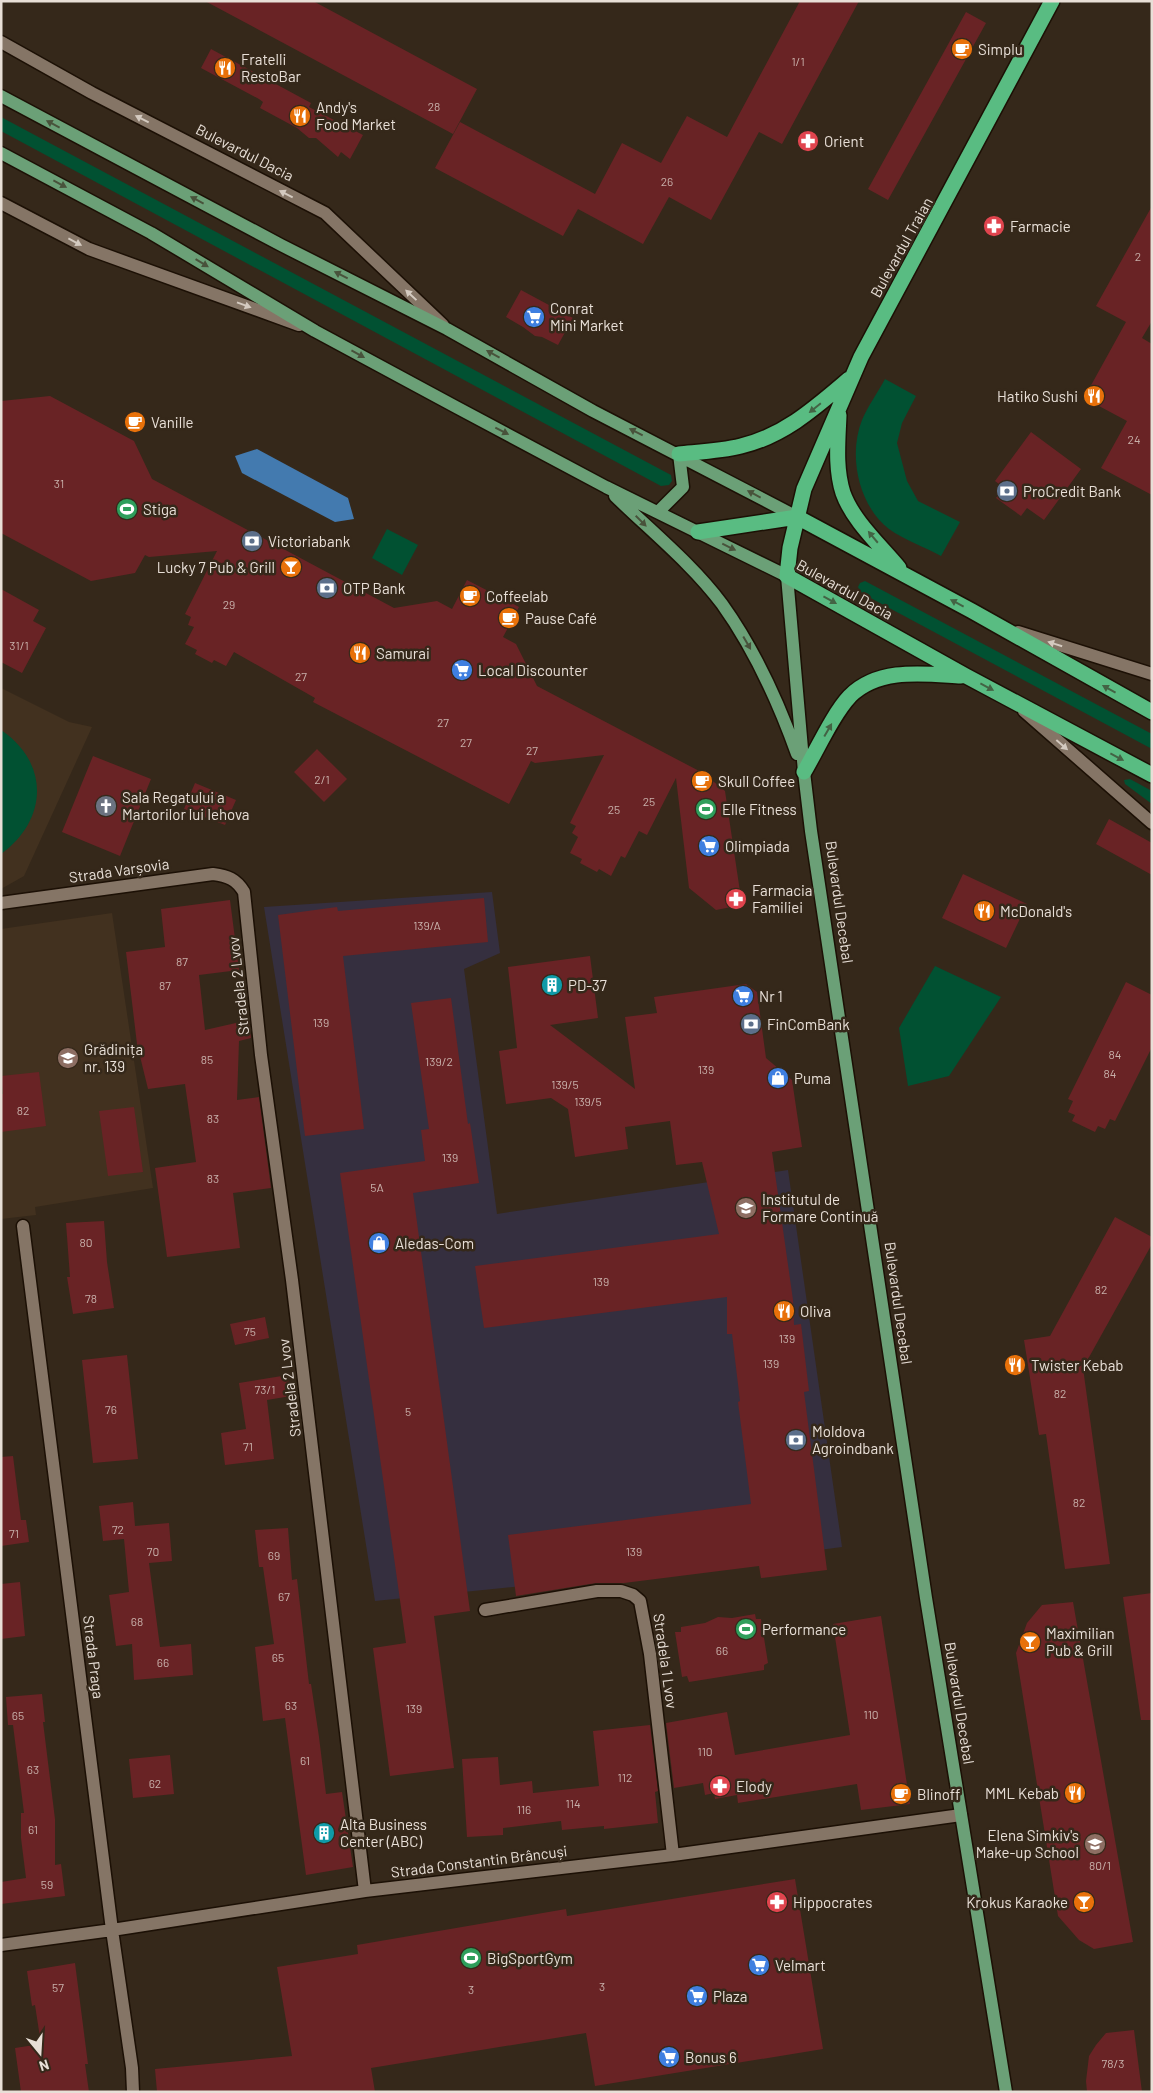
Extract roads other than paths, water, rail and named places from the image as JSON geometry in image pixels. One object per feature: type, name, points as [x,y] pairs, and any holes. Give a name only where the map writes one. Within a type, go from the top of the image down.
[{"type":"highway","name":"Bulevardul Traian","points":[[797,517],[810,474],[867,345],[1052,1]]},
{"type":"highway","points":[[679,454],[740,447],[780,432],[810,412],[852,376]]},
{"type":"highway","points":[[840,405],[838,454],[843,492],[862,524],[905,575]]},
{"type":"highway","points":[[698,532],[797,517]]},
{"type":"highway","name":"Bulevardul Dacia","points":[[797,517],[1000,626],[1152,712]]},
{"type":"highway","name":"Bulevardul Decebal","points":[[787,576],[790,548],[797,517]]},
{"type":"highway","name":"Bulevardul Dacia","points":[[787,576],[966,676],[1152,775]]},
{"type":"highway","points":[[804,772],[839,711],[850,696],[862,687],[877,679],[894,675],[966,676]]},
{"type":"main road","name":"Bulevardul Dacia","points":[[1,96],[281,245],[447,329],[594,410],[797,517]]},
{"type":"main road","name":"Bulevardul Dacia","points":[[1,153],[151,233],[315,331],[606,487],[787,576]]},
{"type":"main road","points":[[658,512],[683,487],[679,454]]},
{"type":"main road","points":[[606,487],[691,568],[726,610],[746,642],[775,697],[804,772]]},
{"type":"main road","name":"Bulevardul Decebal","points":[[787,576],[804,772],[844,1057],[926,1598],[1006,2092]]},
{"type":"street","name":"Bulevardul Dacia","points":[[1,42],[92,93],[325,213],[447,329]]},
{"type":"street","name":"Bulevardul Dacia","points":[[1,203],[89,249],[315,331]]},
{"type":"street","name":"Bulevardul Dacia","points":[[1000,626],[1152,674]]},
{"type":"street","name":"Bulevardul Dacia","points":[[1012,701],[1152,823]]},
{"type":"street","name":"Strada Varșovia","points":[[1,903],[213,874],[228,876],[239,884]]},
{"type":"street","name":"Stradela 2 Lvov","points":[[239,884],[244,892],[246,905],[261,1055],[292,1280],[365,1891]]},
{"type":"street","name":"Strada Praga","points":[[23,1226],[112,1930],[132,2068],[133,2092]]},
{"type":"street","name":"Stradela 1 Lvov","points":[[485,1610],[597,1591],[621,1591],[633,1595],[640,1601],[650,1654],[673,1855]]},
{"type":"street","name":"Strada Constantin Brâncuși","points":[[1,1945],[365,1891],[673,1855],[961,1815]]},
{"type":"water","points":[[257,449],[348,498],[354,519],[335,522],[242,473],[235,456]]},
{"type":"place","name":"Simplu","points":[[962,49]]},
{"type":"place","name":"Fratelli RestoBar","points":[[225,68]]},
{"type":"place","name":"Andy's Food Market","points":[[300,116]]},
{"type":"place","name":"Orient","points":[[808,141]]},
{"type":"place","name":"Farmacie","points":[[994,226]]},
{"type":"place","name":"Conrat Mini Market","points":[[534,317]]},
{"type":"place","name":"Hatiko Sushi","points":[[1094,396]]},
{"type":"place","name":"Vanille","points":[[135,422]]},
{"type":"place","name":"ProCredit Bank","points":[[1007,491]]},
{"type":"place","name":"Stiga","points":[[127,509]]},
{"type":"place","name":"Victoriabank","points":[[252,541]]},
{"type":"place","name":"Lucky 7 Pub & Grill","points":[[291,567]]},
{"type":"place","name":"OTP Bank","points":[[327,588]]},
{"type":"place","name":"Coffeelab","points":[[470,596]]},
{"type":"place","name":"Pause Café","points":[[509,618]]},
{"type":"place","name":"Samurai","points":[[360,653]]},
{"type":"place","name":"Local Discounter","points":[[462,670]]},
{"type":"place","name":"Skull Coffee","points":[[702,781]]},
{"type":"place","name":"Sala Regatului a Martorilor lui Iehova","points":[[106,806]]},
{"type":"place","name":"Elle Fitness","points":[[706,809]]},
{"type":"place","name":"Olimpiada","points":[[709,846]]},
{"type":"place","name":"Farmacia Familiei","points":[[736,899]]},
{"type":"place","name":"McDonald's","points":[[984,911]]},
{"type":"place","name":"PD-37","points":[[552,985]]},
{"type":"place","name":"Nr 1","points":[[743,996]]},
{"type":"place","name":"FinComBank","points":[[751,1024]]},
{"type":"place","name":"Grădinița nr. 139","points":[[68,1058]]},
{"type":"place","name":"Puma","points":[[778,1078]]},
{"type":"place","name":"Institutul de Formare Continuă","points":[[746,1208]]},
{"type":"place","name":"Aledas-Com","points":[[379,1243]]},
{"type":"place","name":"Oliva","points":[[784,1311]]},
{"type":"place","name":"Twister Kebab","points":[[1015,1365]]},
{"type":"place","name":"Moldova Agroindbank","points":[[796,1440]]},
{"type":"place","name":"Performance","points":[[746,1629]]},
{"type":"place","name":"Maximilian Pub & Grill","points":[[1030,1642]]},
{"type":"place","name":"Elody","points":[[720,1786]]},
{"type":"place","name":"MML Kebab","points":[[1075,1793]]},
{"type":"place","name":"Blinoff","points":[[901,1794]]},
{"type":"place","name":"Alta Business Center (ABC)","points":[[324,1833]]},
{"type":"place","name":"Elena Simkiv's Make-up School","points":[[1095,1844]]},
{"type":"place","name":"Hippocrates","points":[[777,1902]]},
{"type":"place","name":"Krokus Karaoke","points":[[1084,1902]]},
{"type":"place","name":"BigSportGym","points":[[471,1958]]},
{"type":"place","name":"Velmart","points":[[759,1965]]},
{"type":"place","name":"Plaza","points":[[697,1996]]},
{"type":"place","name":"Bonus 6","points":[[669,2057]]}]
